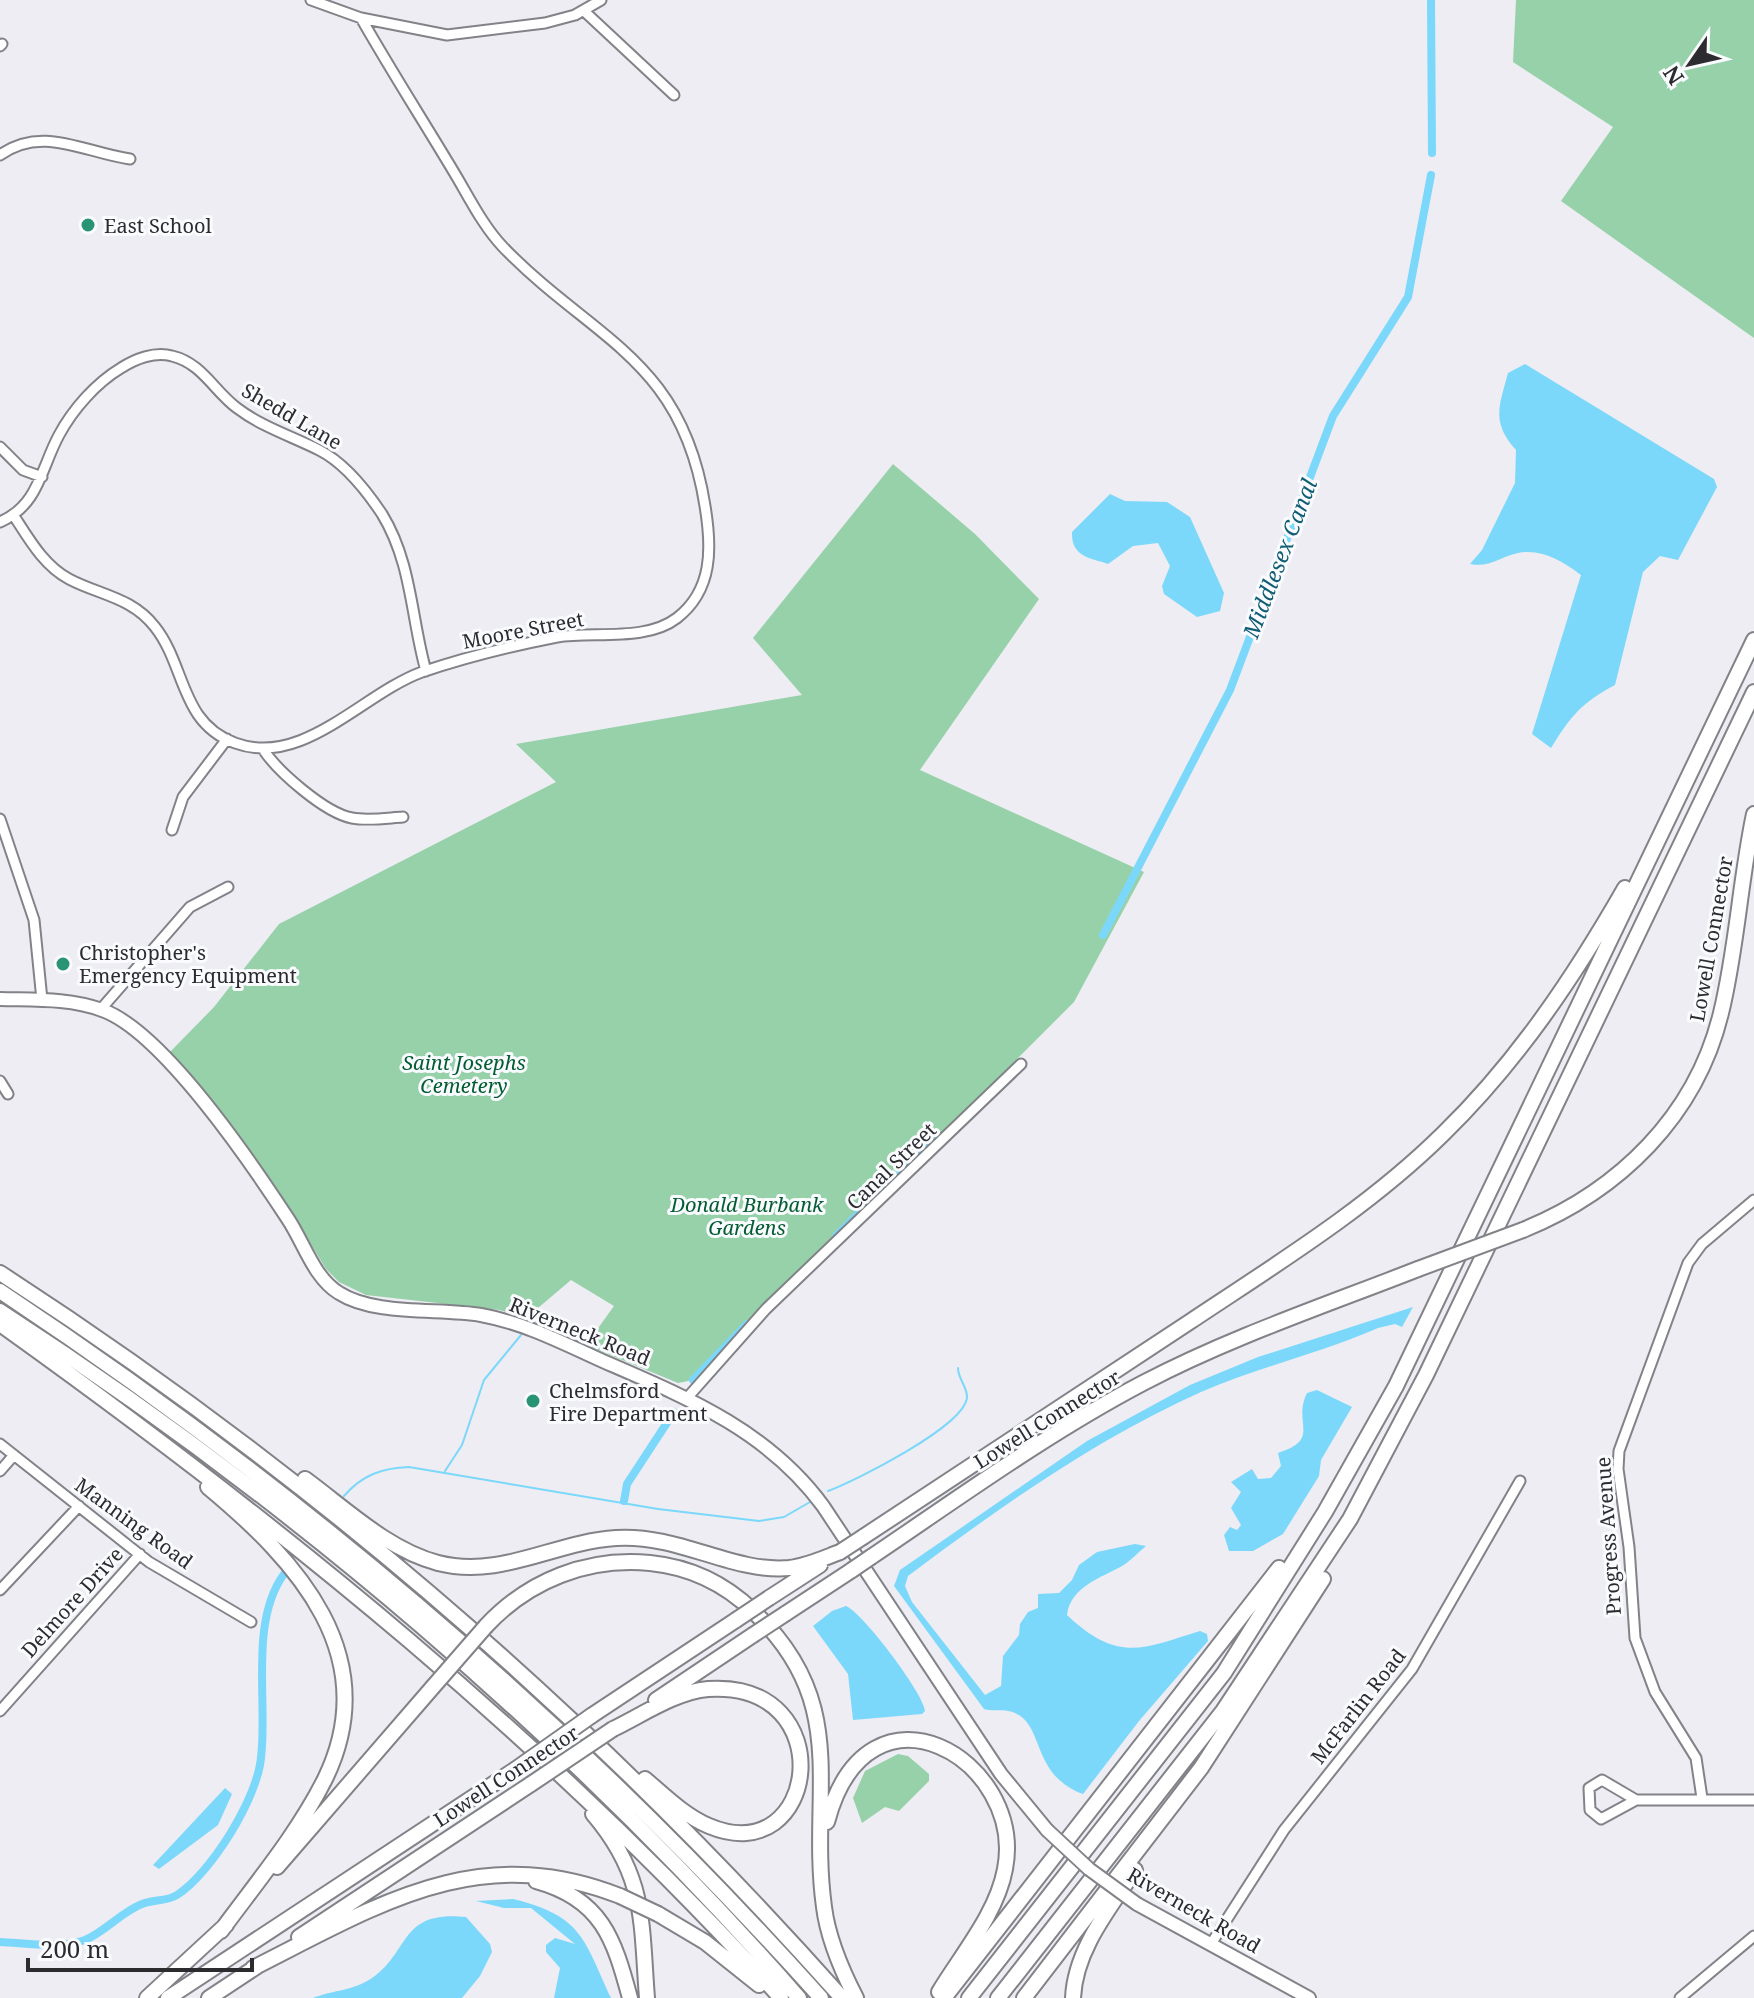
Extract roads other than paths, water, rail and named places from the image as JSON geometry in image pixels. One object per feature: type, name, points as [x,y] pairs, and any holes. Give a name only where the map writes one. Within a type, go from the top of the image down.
[{"type":"highway","points":[[969,1998],[1216,1684],[1325,1512],[1396,1386],[1754,640]]},
{"type":"highway","points":[[1073,1998],[1078,1969],[1091,1939],[1309,1605],[1348,1534],[1754,692]]},
{"type":"highway","points":[[0,1273],[304,1479],[393,1544],[443,1564],[492,1567],[593,1541],[628,1538],[683,1544],[745,1564],[771,1568],[802,1566],[840,1552],[1320,1236],[1425,1151],[1482,1094],[1550,1009],[1589,950],[1681,790]]},
{"type":"highway","name":"Lowell Connector","points":[[213,1996],[1068,1427],[1151,1379],[1229,1342],[1523,1230],[1582,1202],[1621,1174],[1660,1134],[1691,1088],[1710,1050],[1725,999],[1754,814]]},
{"type":"highway","points":[[0,1291],[130,1379],[239,1460],[429,1613],[631,1797],[821,1998]]},
{"type":"highway","points":[[0,1311],[212,1461],[406,1615],[623,1814],[799,1998]]},
{"type":"highway","points":[[0,1324],[156,1438],[332,1574],[503,1722],[650,1859],[781,1998]]},
{"type":"highway","points":[[191,1403],[369,1542],[562,1710],[690,1816],[714,1828],[739,1831],[763,1826],[783,1813],[800,1788],[803,1758],[794,1733],[771,1707],[740,1692],[711,1689],[692,1692],[613,1729]]},
{"type":"highway","points":[[156,1438],[173,1459],[261,1536],[301,1580],[326,1619],[343,1677],[342,1725],[325,1778],[303,1817],[221,1931]]},
{"type":"highway","points":[[998,1998],[1240,1688],[1322,1565],[1376,1471]]},
{"type":"highway","points":[[944,1998],[1325,1512]]},
{"type":"highway","name":"Lowell Connector","points":[[168,1998],[840,1552]]},
{"type":"highway","points":[[147,1998],[221,1931],[486,1626],[533,1588],[595,1564],[661,1564],[688,1571],[724,1587],[774,1633],[799,1667],[809,1690],[821,1745],[823,1905],[829,1934],[856,1998]]},
{"type":"highway","points":[[562,1710],[733,1879],[842,1998]]},
{"type":"highway","points":[[503,1722],[590,1812],[625,1857],[638,1898],[647,1998]]},
{"type":"highway","points":[[822,1853],[829,1815],[842,1783],[859,1760],[874,1749],[906,1740],[931,1742],[955,1753],[976,1774],[1003,1824],[1006,1867],[991,1907],[935,1998]]},
{"type":"highway","points":[[1024,1998],[1201,1768]]},
{"type":"highway","points":[[253,1968],[396,1897],[454,1879],[492,1874],[552,1877],[620,1896],[658,1914],[705,1942],[774,1998]]},
{"type":"highway","points":[[492,1874],[551,1886],[589,1908],[612,1939],[630,1998]]},
{"type":"main road","name":"Riverneck Road","points":[[0,999],[42,1000],[101,1009],[144,1036],[189,1084],[275,1198],[317,1271],[339,1294],[371,1305],[471,1314],[514,1323],[687,1398],[756,1438],[805,1482],[1001,1774],[1047,1830],[1089,1869],[1137,1904],[1309,1998]]},
{"type":"street","points":[[316,1],[361,18],[447,35],[545,23],[584,11],[601,0]]},
{"type":"street","points":[[584,11],[674,95]]},
{"type":"street","name":"Moore Street","points":[[14,516],[54,569],[71,581],[119,597],[155,626],[170,651],[190,708],[209,728],[227,739],[263,749],[289,747],[311,738],[372,696],[426,671],[506,647],[562,636],[643,632],[674,621],[695,600],[706,580],[709,552],[706,508],[686,434],[662,392],[632,355],[502,246],[361,18]]},
{"type":"street","points":[[0,155],[17,142],[35,138],[130,159]]},
{"type":"street","name":"Shedd Lane","points":[[0,522],[14,516],[33,496],[59,434],[78,407],[120,368],[143,357],[170,355],[191,363],[237,408],[266,426],[322,451],[364,489],[398,547],[411,589],[417,637],[426,671]]},
{"type":"street","points":[[0,447],[23,470],[42,477]]},
{"type":"street","points":[[172,830],[183,797],[227,739]]},
{"type":"street","points":[[263,749],[293,781],[336,812],[352,818],[403,817]]},
{"type":"street","points":[[0,819],[34,920],[42,1000]]},
{"type":"street","points":[[101,1009],[190,907],[228,887]]},
{"type":"street","name":"Canal Street","points":[[687,1398],[766,1309],[1021,1064]]},
{"type":"street","points":[[0,1081],[8,1094]]},
{"type":"street","name":"Progress Avenue","points":[[1702,1798],[1696,1758],[1655,1692],[1635,1638],[1619,1451],[1688,1263],[1702,1244],[1754,1200]]},
{"type":"street","name":"Manning Road","points":[[0,1444],[140,1554],[251,1622]]},
{"type":"street","points":[[0,1471],[14,1455]]},
{"type":"street","name":"McFarlin Road","points":[[1211,1944],[1284,1830],[1412,1669],[1520,1481]]},
{"type":"street","points":[[0,1590],[79,1506]]},
{"type":"street","name":"Delmore Drive","points":[[0,1711],[140,1554]]},
{"type":"street","points":[[1636,1800],[1602,1780],[1589,1788],[1590,1810],[1601,1819],[1636,1800],[1754,1800]]},
{"type":"street","points":[[1680,1998],[1754,1936]]},
{"type":"water","points":[[1525,364],[1714,479],[1717,487],[1678,560],[1660,556],[1643,572],[1615,685],[1578,711],[1551,748],[1532,734],[1581,575],[1560,561],[1535,552],[1518,553],[1483,565],[1470,564],[1482,550],[1515,483],[1516,450],[1503,431],[1499,414],[1508,373]]},
{"type":"water","points":[[1110,494],[1125,501],[1167,502],[1190,517],[1224,593],[1220,611],[1197,617],[1164,594],[1162,586],[1170,566],[1158,543],[1133,546],[1108,564],[1078,552],[1072,532]]},
{"type":"water","points":[[1413,1307],[1402,1327],[1395,1324],[1378,1328],[1223,1383],[1124,1431],[1013,1500],[908,1576],[905,1586],[912,1602],[985,1695],[1001,1686],[1003,1656],[1019,1635],[1020,1624],[1028,1612],[1038,1608],[1038,1594],[1059,1593],[1072,1580],[1079,1565],[1097,1552],[1135,1544],[1146,1546],[1125,1564],[1081,1590],[1074,1597],[1067,1615],[1085,1630],[1116,1646],[1146,1647],[1200,1631],[1207,1634],[1208,1641],[1139,1721],[1083,1794],[1066,1786],[1047,1763],[1024,1719],[1011,1712],[984,1709],[894,1586],[900,1570],[1087,1441],[1190,1385],[1258,1357]]},
{"type":"water","points":[[1317,1390],[1352,1407],[1321,1460],[1319,1476],[1283,1534],[1253,1551],[1229,1551],[1224,1535],[1230,1527],[1237,1530],[1241,1525],[1231,1508],[1241,1492],[1231,1482],[1252,1469],[1258,1479],[1271,1478],[1281,1466],[1278,1453],[1291,1448],[1303,1436],[1303,1404],[1307,1393]]},
{"type":"water","points":[[846,1606],[865,1623],[904,1672],[922,1702],[925,1711],[922,1714],[853,1720],[848,1674],[813,1626],[832,1611]]},
{"type":"water","points":[[225,1788],[232,1794],[218,1825],[159,1869],[153,1865]]},
{"type":"water","points":[[513,1899],[554,1913],[578,1933],[611,1998],[554,1998],[560,1968],[546,1952],[546,1945],[555,1938],[575,1944],[531,1908],[504,1908],[476,1901]]},
{"type":"water","points":[[444,1917],[466,1917],[490,1944],[492,1952],[480,1976],[462,1998],[313,1998],[372,1978],[417,1926]]},
{"type":"waterway","name":"Middlesex Canal","points":[[1431,0],[1432,153]]},
{"type":"waterway","name":"Middlesex Canal","points":[[1103,935],[1230,690],[1333,416],[1408,297],[1431,175]]},
{"type":"waterway","name":"Middlesex Canal","points":[[836,1236],[937,1135]]},
{"type":"waterway","name":"Middlesex Canal","points":[[693,1380],[747,1324]]},
{"type":"waterway","points":[[445,1471],[462,1445],[484,1380],[521,1335]]},
{"type":"waterway","points":[[828,1491],[906,1452],[961,1410],[967,1398],[958,1368]]},
{"type":"waterway","name":"Middlesex Canal","points":[[624,1501],[627,1484],[674,1412]]},
{"type":"waterway","points":[[344,1496],[373,1474],[409,1467],[658,1509],[759,1521],[784,1517],[810,1502]]},
{"type":"waterway","points":[[0,1942],[54,1945],[85,1940],[146,1902],[177,1895],[204,1870],[242,1814],[258,1775],[263,1736],[263,1639],[273,1593],[284,1574]]},
{"type":"place","name":"East School","points":[[88,225]]},
{"type":"place","name":"Christopher's Emergency Equipment","points":[[63,964]]},
{"type":"place","name":"Chelmsford Fire Department","points":[[533,1401]]},
{"type":"park label","name":"Saint Josephs Cemetery","points":[[464,1074]]},
{"type":"park label","name":"Donald Burbank Gardens","points":[[747,1216]]}]
